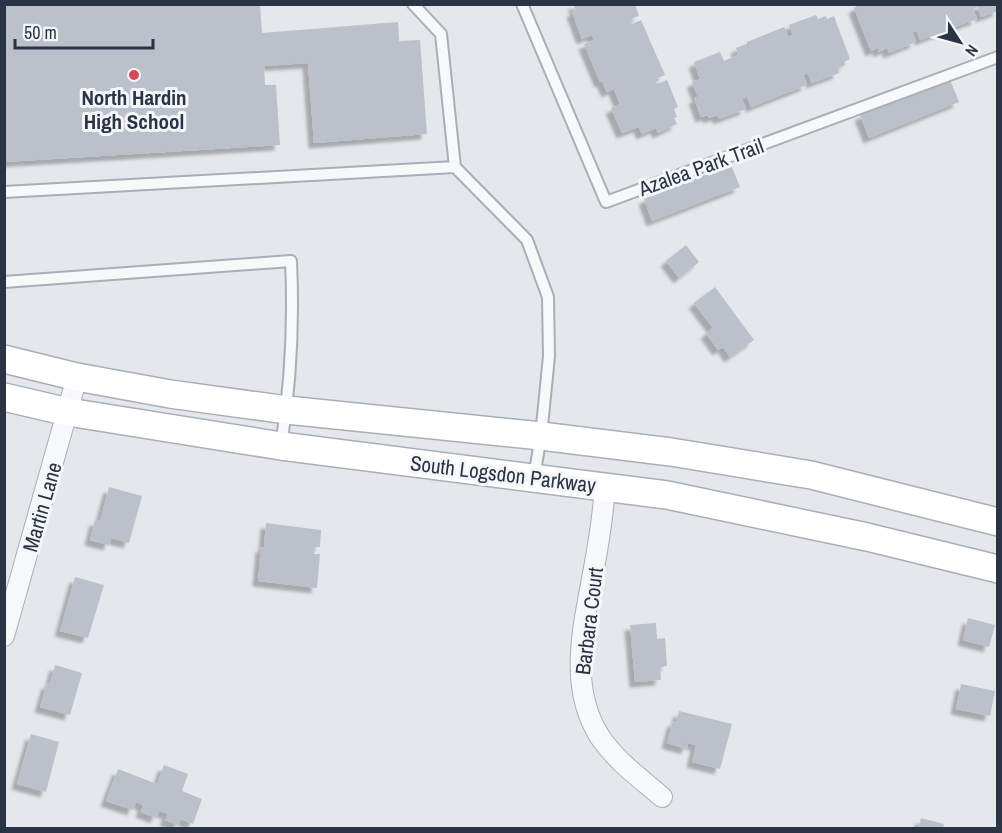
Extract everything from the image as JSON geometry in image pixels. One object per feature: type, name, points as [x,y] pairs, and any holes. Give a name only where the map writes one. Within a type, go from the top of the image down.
[{"type":"main road","name":"South Logsdon Parkway","points":[[4,359],[77,377],[170,394],[287,410],[671,452],[811,475],[998,522]]},
{"type":"main road","name":"South Logsdon Parkway","points":[[4,397],[68,412],[281,446],[667,495],[856,534],[998,569]]},
{"type":"street","name":"Martin Lane","points":[[4,636],[77,377]]},
{"type":"street","name":"Barbara Court","points":[[605,486],[602,526],[580,661],[582,687],[588,713],[600,736],[615,756],[662,797]]},
{"type":"lane","points":[[413,4],[441,34],[455,167],[527,240],[548,297],[549,356],[541,436],[534,477]]},
{"type":"lane","name":"Azalea Park Trail","points":[[522,4],[606,202],[998,57]]},
{"type":"lane","points":[[4,192],[455,167]]},
{"type":"lane","points":[[4,282],[291,261],[294,319],[287,410],[281,446]]},
{"type":"building","name":"North Hardin High School","points":[[4,4],[260,4],[262,33],[398,22],[399,41],[420,40],[427,134],[314,143],[308,63],[264,66],[265,85],[276,85],[280,145],[4,162]]},
{"type":"building","points":[[573,4],[635,4],[639,16],[630,19],[632,24],[641,20],[665,75],[655,79],[657,84],[667,80],[678,107],[674,109],[677,124],[658,133],[656,128],[642,134],[639,127],[622,133],[611,108],[620,104],[614,89],[607,92],[602,81],[600,82],[584,44],[594,40],[592,35],[582,39],[572,12],[576,10]]},
{"type":"building","points":[[860,4],[998,4],[998,11],[981,17],[978,7],[973,9],[977,19],[920,40],[917,31],[912,32],[916,42],[889,53],[887,48],[879,52],[878,48],[871,51],[854,8]]},
{"type":"building","points":[[816,15],[818,19],[834,16],[850,59],[844,62],[845,65],[837,68],[839,73],[812,83],[808,73],[803,75],[807,85],[751,107],[747,97],[742,99],[746,109],[719,119],[717,115],[709,118],[708,115],[701,117],[694,98],[698,97],[692,82],[700,79],[694,62],[720,52],[724,61],[738,55],[736,48],[784,27],[788,37],[793,35],[789,25]]},
{"type":"building","points":[[950,80],[959,102],[869,138],[860,115]]},
{"type":"building","points":[[731,165],[740,187],[652,221],[644,199]]},
{"type":"building","points":[[686,245],[699,262],[679,278],[666,261]]},
{"type":"building","points":[[715,287],[754,340],[730,357],[723,347],[718,350],[706,333],[713,328],[694,303]]},
{"type":"building","points":[[109,487],[142,496],[129,543],[111,538],[109,545],[90,540],[95,520],[100,521]]},
{"type":"building","points":[[266,523],[321,530],[320,547],[314,547],[314,554],[320,554],[317,588],[258,581]]},
{"type":"building","points":[[75,577],[104,585],[88,638],[60,631]]},
{"type":"building","points":[[968,618],[995,625],[989,647],[963,640]]},
{"type":"building","points":[[656,623],[657,639],[665,638],[667,666],[660,667],[661,680],[635,682],[630,625]]},
{"type":"building","points":[[55,665],[82,673],[70,715],[40,707]]},
{"type":"building","points":[[961,684],[995,691],[990,716],[956,709]]},
{"type":"building","points":[[679,711],[732,724],[720,769],[692,762],[696,745],[688,743],[687,749],[667,743],[673,721],[676,722]]},
{"type":"building","points":[[31,734],[59,742],[46,792],[17,784]]},
{"type":"building","points":[[164,765],[188,774],[182,791],[202,799],[193,824],[181,819],[178,825],[165,820],[168,814],[159,811],[156,818],[141,812],[143,805],[136,802],[133,810],[106,801],[118,769],[157,784]]},
{"type":"building","points":[[921,818],[944,824],[943,828],[918,828]]},
{"type":"place","name":"North Hardin High School","points":[[134,75]]}]
